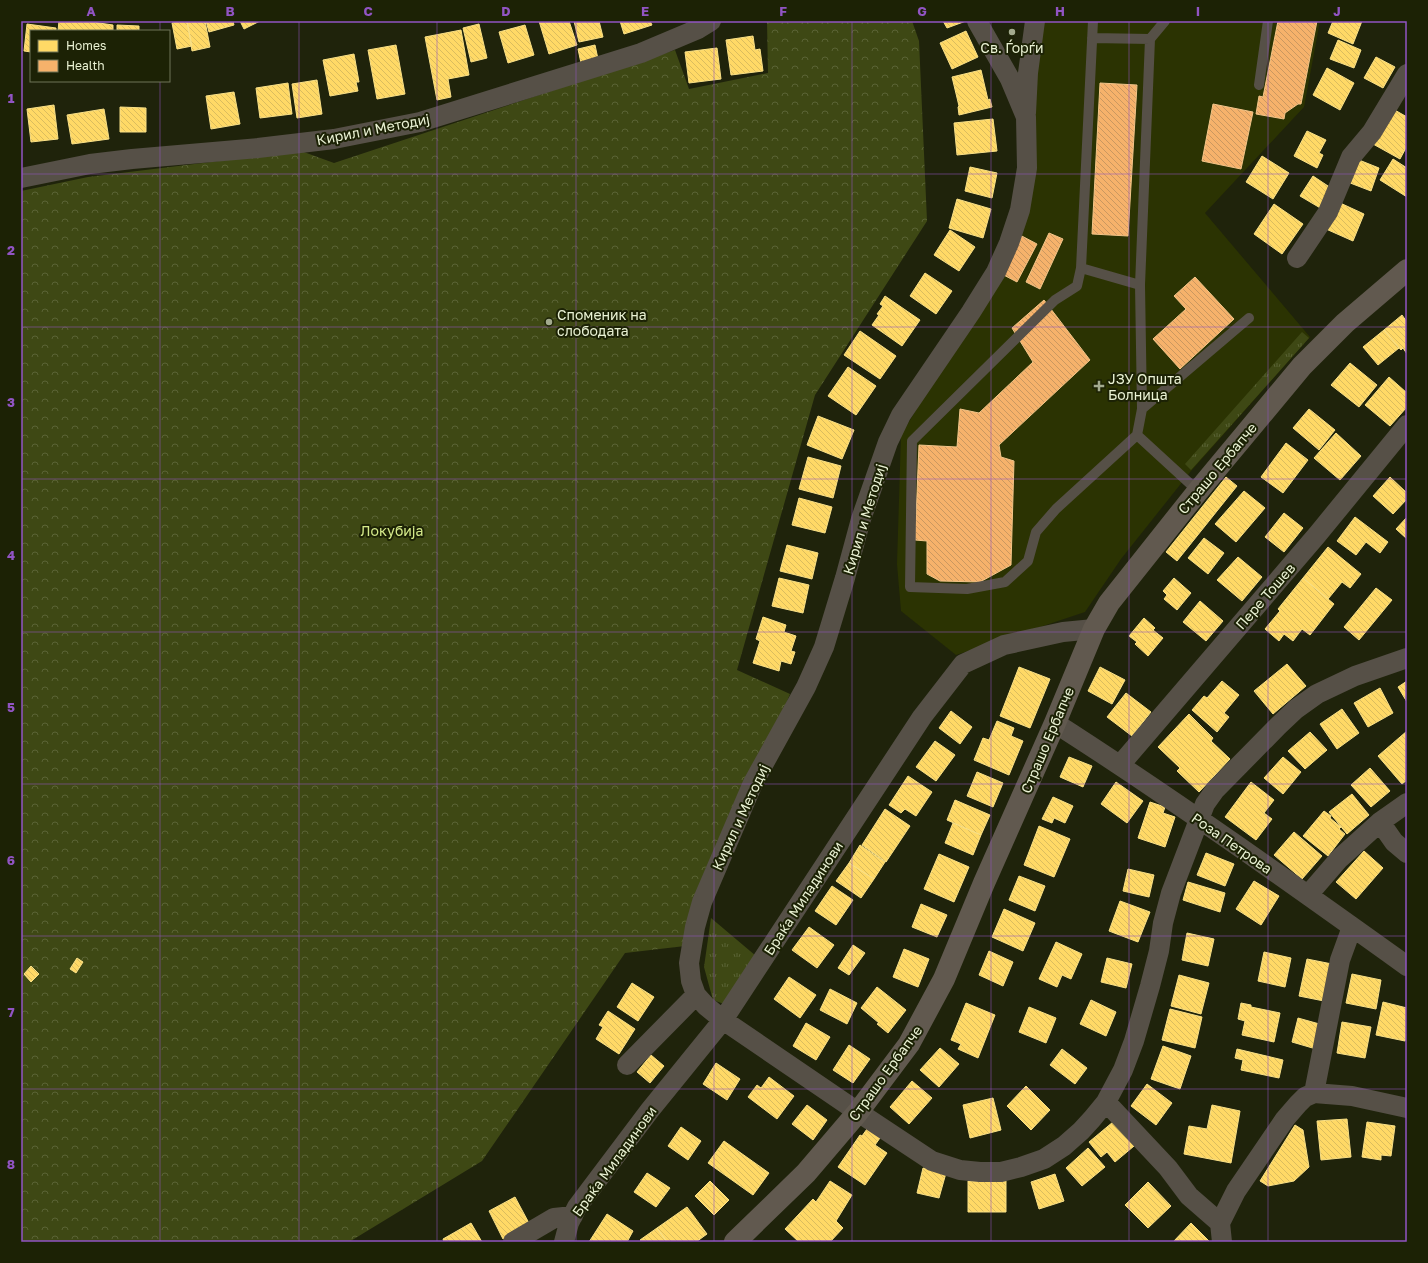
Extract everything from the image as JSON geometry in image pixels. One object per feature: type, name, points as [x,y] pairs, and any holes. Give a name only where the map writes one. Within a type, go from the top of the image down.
[{"type":"main road","name":"Страшо Ербапче","points":[[735,1242],[806,1173],[858,1112],[909,1044],[941,986],[1094,629],[1109,603],[1198,491],[1302,366],[1345,323],[1407,270]]},
{"type":"street","name":"Кирил и Методиј","points":[[21,178],[90,164],[258,148],[334,139],[420,122],[641,53],[698,29],[711,21]]},
{"type":"street","name":"Кирил и Методиј","points":[[977,21],[1010,79],[1026,117],[1027,168],[1020,210],[1009,243],[996,272],[971,312],[901,415],[888,442],[861,518],[824,647],[806,687],[753,783],[702,902],[695,927],[689,963],[691,981],[696,995],[706,1006],[723,1020],[932,1161],[960,1170],[1001,1172],[1044,1159],[1064,1146],[1081,1131],[1106,1102],[1123,1070],[1134,1041],[1159,951],[1163,923],[1171,893],[1198,820],[1205,804],[1215,790],[1296,709],[1318,694],[1355,676],[1407,658]]},
{"type":"street","points":[[1026,117],[1028,73],[1036,21]]},
{"type":"street","points":[[1297,258],[1328,212],[1351,156],[1372,132],[1407,74]]},
{"type":"street","name":"Пере Тошев","points":[[1120,765],[1317,535],[1407,425]]},
{"type":"street","name":"Браќа Миладинови","points":[[564,1242],[572,1216],[585,1196],[650,1110],[723,1020],[918,724],[963,664],[1004,645],[1062,632],[1094,629]]},
{"type":"street","name":"Роза Петрова","points":[[1055,723],[1120,765],[1308,895],[1407,966]]},
{"type":"street","points":[[1308,895],[1339,859],[1380,822],[1407,803]]},
{"type":"street","points":[[1380,822],[1394,842],[1407,853]]},
{"type":"street","points":[[1314,1093],[1340,960],[1352,927]]},
{"type":"street","points":[[627,1065],[696,995]]},
{"type":"street","points":[[1106,1102],[1168,1168],[1189,1196],[1221,1233],[1236,1191],[1285,1119],[1305,1097],[1314,1093],[1352,1096],[1407,1108]]},
{"type":"street","points":[[513,1242],[554,1218],[572,1216]]},
{"type":"lane","points":[[1093,21],[1081,268],[1077,286],[1055,300],[912,441],[910,587],[967,589],[1005,582],[1028,562],[1036,532],[1056,509],[1137,435],[1142,409],[1140,285],[1150,39],[1165,21]]},
{"type":"lane","points":[[1259,85],[1268,21]]},
{"type":"lane","points":[[1092,38],[1150,39]]},
{"type":"lane","points":[[1081,268],[1140,285]]},
{"type":"lane","points":[[1142,409],[1249,318]]},
{"type":"lane","points":[[1137,435],[1198,491]]},
{"type":"shaded area","name":"ЈЗУ Општа Болница","points":[[1040,21],[1320,21],[1304,107],[1205,213],[1310,337],[1191,471],[1121,559],[1085,612],[956,655],[901,611],[897,564],[901,435],[996,279],[1024,210]]},
{"type":"green space","name":"Локубија","points":[[767,21],[912,21],[919,41],[927,221],[815,395],[737,670],[790,694],[685,946],[625,953],[482,1161],[349,1242],[21,1242],[21,191],[88,177],[301,151],[334,163],[675,50],[689,89],[768,73]]},
{"type":"green space","points":[[1302,332],[1309,338],[1191,470],[1185,464]]},
{"type":"green space","points":[[711,918],[756,956],[724,1004],[713,1000],[704,967]]},
{"type":"building: Homes","points":[[59,21],[85,21],[113,25],[113,30],[58,30]]},
{"type":"building: Homes","points":[[187,21],[192,46],[177,49],[172,23]]},
{"type":"building: Homes","points":[[187,21],[205,21],[210,47],[192,51]]},
{"type":"building: Homes","points":[[206,21],[233,21],[234,25],[209,32]]},
{"type":"building: Homes","points":[[240,21],[260,21],[244,29]]},
{"type":"building: Homes","points":[[539,21],[569,21],[577,45],[549,54]]},
{"type":"building: Homes","points":[[574,21],[599,21],[603,37],[579,42]]},
{"type":"building: Homes","points":[[620,21],[650,21],[652,25],[624,34]]},
{"type":"building: Homes","points":[[943,21],[966,21],[947,28]]},
{"type":"building: Homes","points":[[1333,21],[1362,21],[1353,44],[1328,33]]},
{"type":"building: Homes","points":[[27,24],[56,28],[56,30],[30,30],[30,52],[24,51]]},
{"type":"building: Homes","points":[[479,24],[487,58],[471,62],[463,28]]},
{"type":"building: Homes","points":[[117,25],[139,26],[139,30],[117,30]]},
{"type":"building: Homes","points":[[525,25],[534,55],[508,63],[499,32]]},
{"type":"building: Homes","points":[[461,30],[469,75],[448,79],[451,97],[437,100],[425,37]]},
{"type":"building: Homes","points":[[966,31],[978,57],[952,69],[940,43]]},
{"type":"building: Homes","points":[[753,36],[755,50],[760,49],[763,71],[731,75],[726,40]]},
{"type":"building: Homes","points":[[1338,40],[1361,50],[1354,68],[1330,59]]},
{"type":"building: Homes","points":[[396,45],[405,94],[377,99],[368,50]]},
{"type":"building: Homes","points":[[595,45],[598,59],[581,63],[578,49]]},
{"type":"building: Homes","points":[[717,48],[721,79],[689,83],[685,52]]},
{"type":"building: Homes","points":[[354,54],[359,82],[356,82],[358,91],[330,96],[323,60]]},
{"type":"building: Homes","points":[[1376,57],[1395,67],[1383,88],[1364,78]]},
{"type":"building: Homes","points":[[1327,68],[1354,83],[1340,110],[1313,95]]},
{"type":"building: Homes","points":[[981,70],[988,100],[990,99],[992,107],[959,115],[959,106],[952,77]]},
{"type":"building: Homes","points":[[317,80],[322,114],[297,118],[292,84]]},
{"type":"building: Homes","points":[[288,83],[292,114],[260,118],[256,88]]},
{"type":"building: Homes","points":[[234,92],[240,124],[211,129],[206,96]]},
{"type":"building: Homes","points":[[54,105],[58,139],[31,142],[27,109]]},
{"type":"building: Homes","points":[[120,107],[146,108],[146,132],[120,132]]},
{"type":"building: Homes","points":[[104,109],[109,139],[72,144],[67,115]]},
{"type":"building: Homes","points":[[1393,109],[1407,117],[1407,146],[1400,159],[1373,144]]},
{"type":"building: Homes","points":[[993,119],[997,151],[957,155],[954,123]]},
{"type":"building: Homes","points":[[1307,131],[1326,140],[1319,153],[1323,155],[1317,168],[1294,156]]},
{"type":"building: Homes","points":[[1262,156],[1289,173],[1273,199],[1246,182]]},
{"type":"building: Homes","points":[[1354,158],[1379,168],[1371,191],[1345,181]]},
{"type":"building: Homes","points":[[1393,159],[1407,168],[1407,197],[1380,180]]},
{"type":"building: Homes","points":[[970,167],[997,173],[992,198],[965,191]]},
{"type":"building: Homes","points":[[1313,176],[1334,190],[1322,209],[1300,196]]},
{"type":"building: Homes","points":[[957,199],[991,209],[983,238],[949,228]]},
{"type":"building: Homes","points":[[1338,202],[1364,214],[1353,241],[1326,229]]},
{"type":"building: Homes","points":[[1274,204],[1303,224],[1282,254],[1254,234]]},
{"type":"building: Homes","points":[[950,230],[975,247],[959,271],[934,255]]},
{"type":"building: Homes","points":[[925,273],[952,291],[936,314],[910,296]]},
{"type":"building: Homes","points":[[885,296],[920,320],[902,346],[872,325],[879,315],[877,314],[883,306],[880,304]]},
{"type":"building: Homes","points":[[1402,315],[1407,322],[1407,354],[1403,348],[1401,350],[1384,330]]},
{"type":"building: Homes","points":[[1384,330],[1399,348],[1378,365],[1363,347]]},
{"type":"building: Homes","points":[[860,331],[896,356],[880,379],[844,355]]},
{"type":"building: Homes","points":[[1350,363],[1377,385],[1359,407],[1331,385]]},
{"type":"building: Homes","points":[[848,367],[876,386],[856,415],[828,396]]},
{"type":"building: Homes","points":[[1389,377],[1407,393],[1407,407],[1390,426],[1365,405]]},
{"type":"building: Homes","points":[[1309,409],[1335,430],[1319,450],[1293,428]]},
{"type":"building: Homes","points":[[818,416],[854,430],[842,459],[807,445]]},
{"type":"building: Homes","points":[[1336,433],[1361,456],[1340,480],[1314,458]]},
{"type":"building: Homes","points":[[1286,443],[1308,460],[1283,493],[1261,477]]},
{"type":"building: Homes","points":[[808,457],[841,466],[833,498],[799,489]]},
{"type":"building: Homes","points":[[1226,477],[1237,486],[1177,561],[1166,552]]},
{"type":"building: Homes","points":[[1390,477],[1407,493],[1407,499],[1393,514],[1373,496]]},
{"type":"building: Homes","points":[[1244,491],[1265,508],[1236,542],[1215,524]]},
{"type":"building: Homes","points":[[799,498],[832,507],[825,533],[792,525]]},
{"type":"building: Homes","points":[[1284,513],[1303,528],[1284,552],[1265,537]]},
{"type":"building: Homes","points":[[1355,517],[1388,542],[1380,553],[1366,542],[1356,555],[1337,541]]},
{"type":"building: Homes","points":[[1407,517],[1407,539],[1396,529]]},
{"type":"building: Homes","points":[[1204,538],[1224,553],[1208,574],[1188,558]]},
{"type":"building: Homes","points":[[787,545],[818,553],[812,579],[780,571]]},
{"type":"building: Homes","points":[[1328,547],[1361,574],[1350,588],[1342,582],[1328,599],[1303,578]]},
{"type":"building: Homes","points":[[1238,557],[1262,577],[1242,601],[1217,580]]},
{"type":"building: Homes","points":[[779,578],[809,585],[803,613],[772,606]]},
{"type":"building: Homes","points":[[1174,578],[1191,593],[1177,610],[1164,599],[1167,595],[1163,591]]},
{"type":"building: Homes","points":[[1303,578],[1334,604],[1310,635],[1302,629],[1293,641],[1284,634],[1279,641],[1265,629],[1280,611],[1278,609]]},
{"type":"building: Homes","points":[[1376,588],[1392,600],[1359,640],[1344,627]]},
{"type":"building: Homes","points":[[1200,601],[1223,621],[1206,641],[1183,622]]},
{"type":"building: Homes","points":[[763,617],[786,625],[784,632],[796,636],[791,651],[795,652],[791,664],[781,661],[779,671],[753,663],[760,641],[756,639]]},
{"type":"building: Homes","points":[[1144,618],[1155,628],[1153,630],[1163,638],[1148,656],[1135,644],[1137,642],[1129,636]]},
{"type":"building: Homes","points":[[1287,664],[1306,686],[1273,714],[1254,691]]},
{"type":"building: Homes","points":[[1019,667],[1050,679],[1030,728],[1000,716]]},
{"type":"building: Homes","points":[[1100,667],[1125,680],[1112,704],[1088,691]]},
{"type":"building: Homes","points":[[1222,681],[1239,695],[1224,713],[1229,717],[1217,732],[1192,710],[1204,696],[1207,698]]},
{"type":"building: Homes","points":[[1407,681],[1407,702],[1398,687]]},
{"type":"building: Homes","points":[[1380,688],[1393,713],[1368,727],[1354,703]]},
{"type":"building: Homes","points":[[1126,693],[1151,712],[1132,736],[1107,717]]},
{"type":"building: Homes","points":[[1342,709],[1359,733],[1337,749],[1320,724]]},
{"type":"building: Homes","points":[[951,711],[972,727],[960,744],[939,728]]},
{"type":"building: Homes","points":[[1189,714],[1213,738],[1211,741],[1230,759],[1199,792],[1177,771],[1180,768],[1158,747]]},
{"type":"building: Homes","points":[[997,721],[1014,728],[1011,736],[1023,741],[1009,775],[974,760],[983,738],[989,740]]},
{"type":"building: Homes","points":[[1407,731],[1407,780],[1402,784],[1378,756]]},
{"type":"building: Homes","points":[[1310,732],[1327,750],[1305,769],[1288,751]]},
{"type":"building: Homes","points":[[935,741],[955,755],[936,781],[916,767]]},
{"type":"building: Homes","points":[[1069,757],[1092,766],[1083,787],[1060,777]]},
{"type":"building: Homes","points":[[1283,757],[1301,772],[1283,794],[1264,778]]},
{"type":"building: Homes","points":[[1370,768],[1390,791],[1371,807],[1351,785]]},
{"type":"building: Homes","points":[[977,772],[1003,783],[993,807],[967,796]]},
{"type":"building: Homes","points":[[908,776],[932,792],[916,816],[905,809],[901,813],[889,805]]},
{"type":"building: Homes","points":[[1116,782],[1143,801],[1127,823],[1101,804]]},
{"type":"building: Homes","points":[[1251,782],[1274,800],[1264,813],[1272,819],[1256,840],[1225,817]]},
{"type":"building: Homes","points":[[1352,794],[1369,815],[1347,834],[1329,812]]},
{"type":"building: Homes","points":[[1053,797],[1073,806],[1065,823],[1054,818],[1052,823],[1042,819]]},
{"type":"building: Homes","points":[[955,800],[990,815],[981,835],[947,820]]},
{"type":"building: Homes","points":[[1150,802],[1165,807],[1163,813],[1175,817],[1165,847],[1138,838]]},
{"type":"building: Homes","points":[[885,809],[910,826],[886,862],[862,845]]},
{"type":"building: Homes","points":[[1324,811],[1331,816],[1330,818],[1341,827],[1339,829],[1345,834],[1328,856],[1303,836]]},
{"type":"building: Homes","points":[[953,823],[981,835],[973,855],[945,843]]},
{"type":"building: Homes","points":[[1039,826],[1070,839],[1054,877],[1024,865]]},
{"type":"building: Homes","points":[[1294,832],[1322,856],[1302,879],[1274,855]]},
{"type":"building: Homes","points":[[860,845],[885,862],[874,879],[849,863]]},
{"type":"building: Homes","points":[[1364,851],[1383,868],[1356,899],[1336,882]]},
{"type":"building: Homes","points":[[1206,853],[1234,864],[1225,886],[1197,875]]},
{"type":"building: Homes","points":[[939,854],[969,867],[954,902],[924,889]]},
{"type":"building: Homes","points":[[849,863],[874,879],[861,898],[836,881]]},
{"type":"building: Homes","points":[[1128,869],[1154,875],[1149,897],[1123,891]]},
{"type":"building: Homes","points":[[1019,876],[1045,886],[1035,911],[1009,900]]},
{"type":"building: Homes","points":[[1254,881],[1279,896],[1261,925],[1236,909]]},
{"type":"building: Homes","points":[[1188,882],[1225,893],[1220,912],[1183,900]]},
{"type":"building: Homes","points":[[832,886],[853,900],[836,925],[815,911]]},
{"type":"building: Homes","points":[[1120,901],[1150,912],[1138,942],[1109,931]]},
{"type":"building: Homes","points":[[921,904],[947,915],[937,937],[912,927]]},
{"type":"building: Homes","points":[[1004,909],[1035,923],[1023,951],[992,937]]},
{"type":"building: Homes","points":[[809,927],[834,945],[817,968],[792,950]]},
{"type":"building: Homes","points":[[1187,933],[1214,939],[1208,966],[1182,960]]},
{"type":"building: Homes","points":[[1056,942],[1082,954],[1071,979],[1062,975],[1057,987],[1039,979]]},
{"type":"building: Homes","points":[[853,945],[865,953],[849,975],[838,968]]},
{"type":"building: Homes","points":[[904,949],[929,959],[918,987],[893,977]]},
{"type":"building: Homes","points":[[989,951],[1013,962],[1003,986],[979,975]]},
{"type":"building: Homes","points":[[1264,952],[1291,958],[1285,987],[1258,981]]},
{"type":"building: Homes","points":[[77,958],[83,962],[76,973],[70,969]]},
{"type":"building: Homes","points":[[1107,958],[1132,964],[1126,988],[1101,982]]},
{"type":"building: Homes","points":[[1307,959],[1332,964],[1324,1001],[1299,996]]},
{"type":"building: Homes","points":[[31,966],[39,974],[31,982],[24,974]]},
{"type":"building: Homes","points":[[1352,974],[1381,980],[1376,1009],[1346,1003]]},
{"type":"building: Homes","points":[[1179,975],[1209,983],[1201,1014],[1171,1006]]},
{"type":"building: Homes","points":[[789,977],[816,995],[800,1018],[774,999]]},
{"type":"building: Homes","points":[[632,983],[654,997],[638,1021],[617,1007]]},
{"type":"building: Homes","points":[[877,987],[906,1010],[888,1033],[877,1024],[879,1023],[861,1008]]},
{"type":"building: Homes","points":[[830,989],[857,1003],[847,1024],[820,1010]]},
{"type":"building: Homes","points":[[1091,1000],[1116,1012],[1106,1036],[1080,1024]]},
{"type":"building: Homes","points":[[1383,1002],[1407,1008],[1407,1033],[1405,1041],[1376,1035]]},
{"type":"building: Homes","points":[[966,1003],[995,1015],[978,1058],[958,1049],[961,1044],[951,1040]]},
{"type":"building: Homes","points":[[1241,1003],[1251,1005],[1251,1007],[1280,1013],[1274,1042],[1242,1035],[1245,1021],[1238,1019]]},
{"type":"building: Homes","points":[[1029,1007],[1056,1018],[1046,1043],[1019,1032]]},
{"type":"building: Homes","points":[[1170,1009],[1202,1017],[1195,1048],[1162,1040]]},
{"type":"building: Homes","points":[[608,1011],[635,1029],[619,1054],[596,1039],[603,1027],[599,1025]]},
{"type":"building: Homes","points":[[1298,1018],[1323,1025],[1316,1049],[1292,1042]]},
{"type":"building: Homes","points":[[1342,1022],[1371,1027],[1365,1058],[1337,1053]]},
{"type":"building: Homes","points":[[806,1023],[830,1037],[816,1060],[793,1046]]},
{"type":"building: Homes","points":[[849,1045],[870,1059],[853,1083],[833,1070]]},
{"type":"building: Homes","points":[[1163,1046],[1191,1056],[1180,1089],[1151,1079]]},
{"type":"building: Homes","points":[[940,1048],[959,1064],[939,1087],[920,1070]]},
{"type":"building: Homes","points":[[1062,1049],[1087,1068],[1075,1084],[1050,1065]]},
{"type":"building: Homes","points":[[1237,1049],[1283,1060],[1279,1078],[1241,1070],[1243,1060],[1235,1058]]},
{"type":"building: Homes","points":[[651,1055],[664,1066],[650,1083],[637,1072]]},
{"type":"building: Homes","points":[[716,1063],[740,1079],[727,1100],[703,1084]]},
{"type":"building: Homes","points":[[769,1077],[794,1096],[777,1119],[748,1097],[757,1085],[761,1088]]},
{"type":"building: Homes","points":[[912,1081],[932,1098],[909,1124],[890,1107]]},
{"type":"building: Homes","points":[[1147,1084],[1172,1103],[1156,1125],[1131,1106]]},
{"type":"building: Homes","points":[[1026,1086],[1050,1110],[1031,1130],[1007,1106]]},
{"type":"building: Homes","points":[[993,1098],[1001,1130],[970,1138],[963,1105]]},
{"type":"building: Homes","points":[[807,1105],[827,1120],[813,1140],[792,1124]]},
{"type":"building: Homes","points":[[1212,1105],[1240,1111],[1231,1163],[1184,1154],[1189,1126],[1207,1129]]},
{"type":"building: Homes","points":[[1119,1117],[1140,1141],[1115,1162],[1107,1152],[1101,1157],[1089,1142]]},
{"type":"building: Homes","points":[[1347,1119],[1351,1157],[1321,1160],[1317,1121]]},
{"type":"building: Homes","points":[[1367,1122],[1395,1126],[1391,1156],[1381,1155],[1381,1160],[1362,1157]]},
{"type":"building: Homes","points":[[1295,1125],[1303,1130],[1309,1167],[1294,1181],[1268,1186],[1260,1181]]},
{"type":"building: Homes","points":[[681,1127],[701,1141],[688,1160],[668,1146]]},
{"type":"building: Homes","points":[[867,1129],[880,1138],[875,1145],[887,1153],[865,1185],[838,1167],[860,1135],[862,1136]]},
{"type":"building: Homes","points":[[724,1141],[769,1173],[753,1195],[708,1163]]},
{"type":"building: Homes","points":[[1088,1148],[1105,1167],[1082,1186],[1066,1168]]},
{"type":"building: Homes","points":[[923,1168],[946,1173],[939,1198],[917,1193]]},
{"type":"building: Homes","points":[[647,1173],[670,1188],[656,1207],[634,1192]]},
{"type":"building: Homes","points":[[1055,1174],[1064,1201],[1039,1209],[1031,1182]]},
{"type":"building: Homes","points":[[710,1181],[729,1200],[714,1215],[695,1196]]},
{"type":"building: Homes","points":[[830,1181],[852,1195],[836,1221],[843,1228],[830,1242],[799,1242],[785,1229],[813,1199],[816,1202]]},
{"type":"building: Homes","points":[[968,1181],[1006,1181],[1006,1212],[968,1212]]},
{"type":"building: Homes","points":[[1148,1182],[1171,1206],[1148,1228],[1125,1205]]},
{"type":"building: Homes","points":[[515,1197],[530,1225],[503,1239],[489,1211]]},
{"type":"building: Homes","points":[[687,1207],[707,1234],[696,1242],[667,1242],[657,1228]]},
{"type":"building: Homes","points":[[607,1214],[633,1231],[627,1242],[589,1242]]},
{"type":"building: Homes","points":[[471,1223],[482,1242],[444,1242],[443,1239]]},
{"type":"building: Homes","points":[[1191,1223],[1210,1242],[1173,1242]]},
{"type":"building: Homes","points":[[657,1228],[667,1242],[642,1242],[640,1240]]},
{"type":"building: Health","points":[[1278,21],[1317,21],[1301,104],[1298,104],[1285,113],[1284,119],[1256,114],[1259,96],[1263,97]]},
{"type":"building: Health","points":[[1100,83],[1137,85],[1128,236],[1092,234]]},
{"type":"building: Health","points":[[1213,104],[1253,112],[1241,169],[1202,161]]},
{"type":"building: Health","points":[[1049,233],[1063,239],[1040,289],[1026,282]]},
{"type":"building: Health","points":[[1018,234],[1037,244],[1017,282],[998,272]]},
{"type":"building: Health","points":[[1195,277],[1234,319],[1180,369],[1153,339],[1186,309],[1174,296]]},
{"type":"building: Health","points":[[1044,300],[1090,360],[999,445],[1001,457],[1014,461],[1011,565],[980,582],[940,581],[927,574],[927,541],[915,540],[919,445],[957,447],[960,409],[979,413],[1033,362],[1012,328]]},
{"type":"place","name":"Св. Ѓорѓи","points":[[1012,32]]},
{"type":"place","name":"Споменик на слободата","points":[[549,322]]},
{"type":"place","name":"ЈЗУ Општа Болница","points":[[1099,386]]}]
